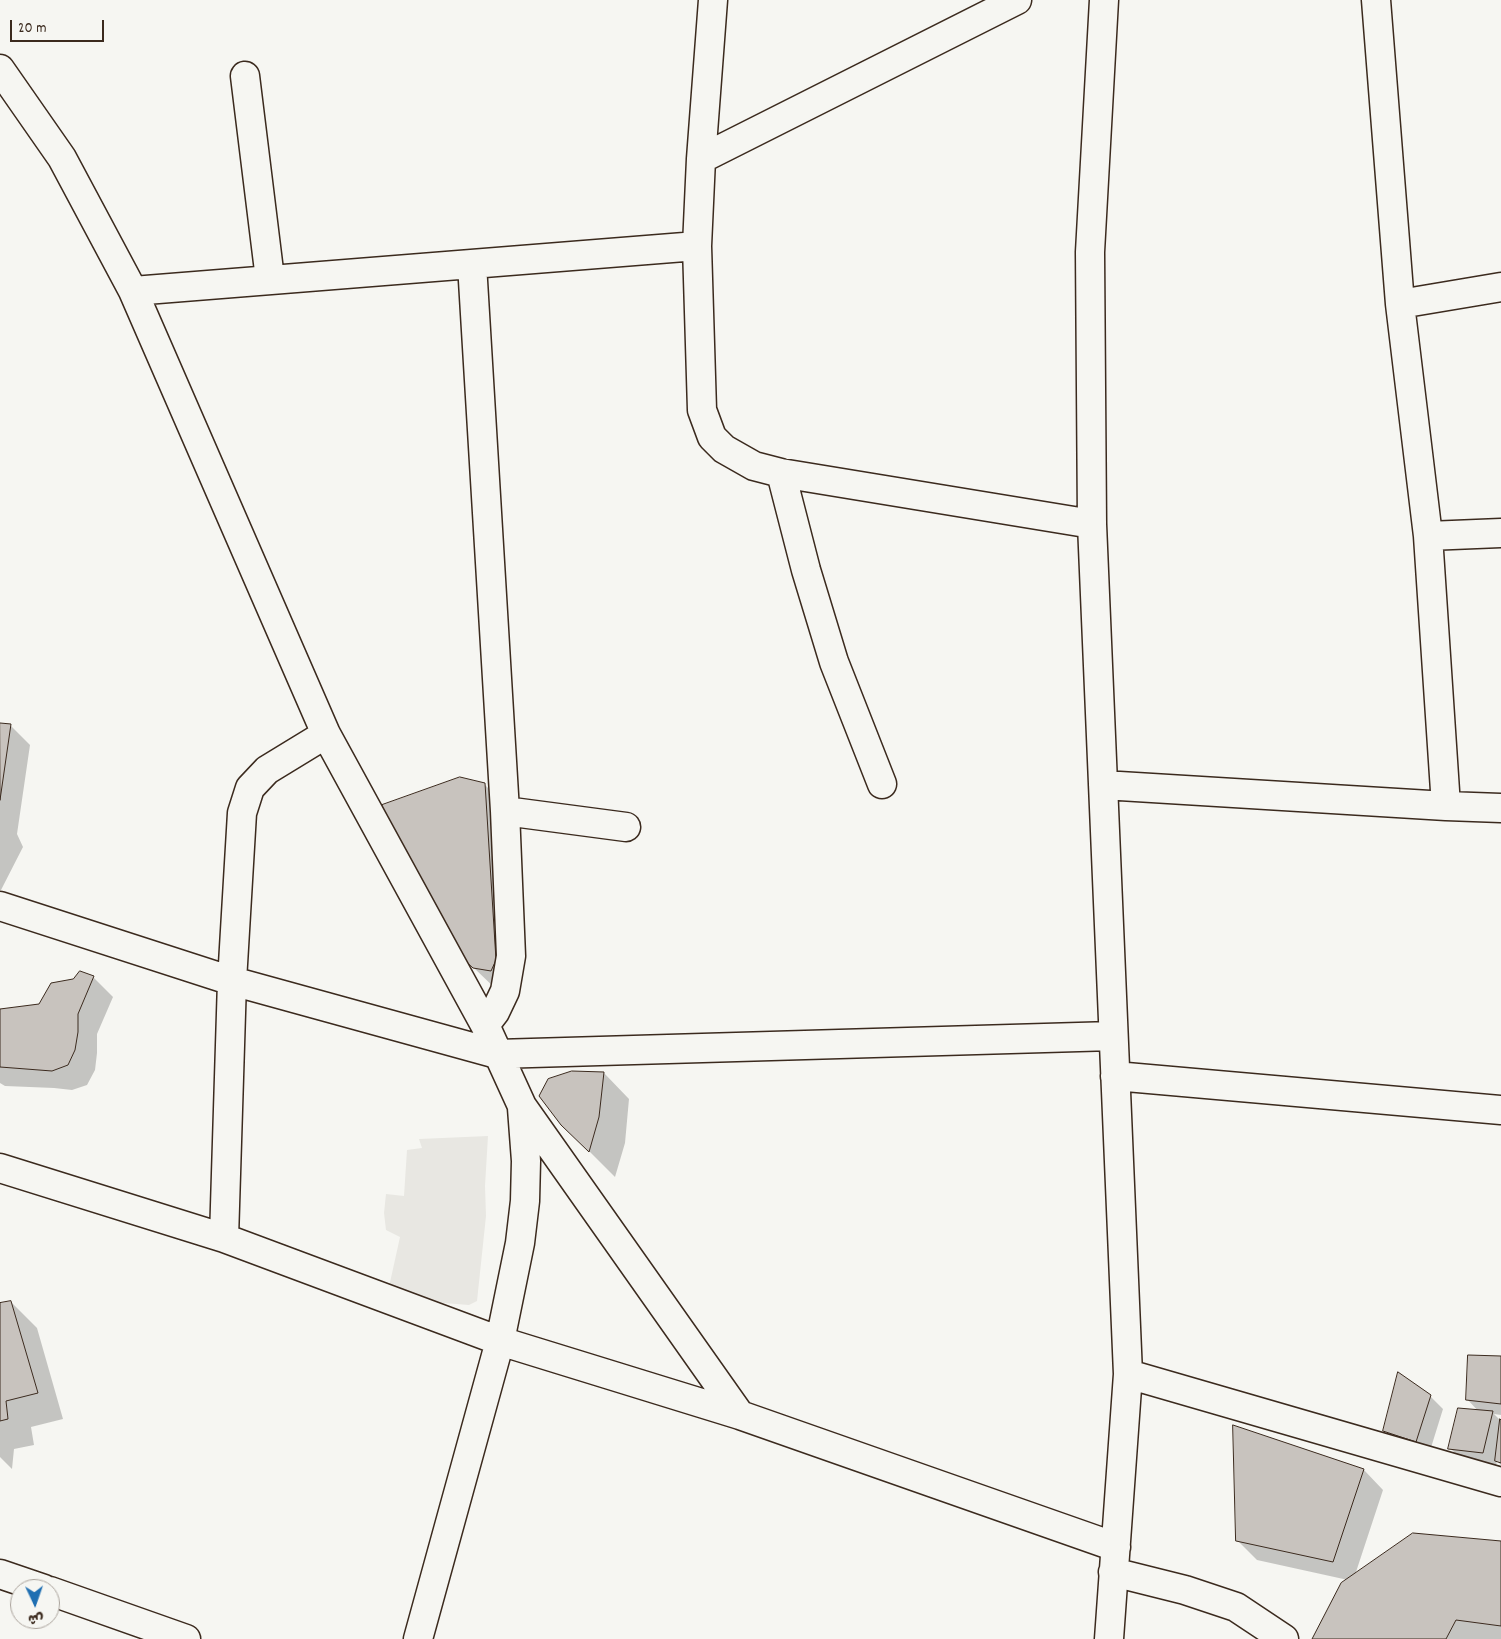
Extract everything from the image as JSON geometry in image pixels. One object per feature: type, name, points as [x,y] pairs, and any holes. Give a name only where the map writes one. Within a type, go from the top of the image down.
[{"type":"street","points":[[713,0],[701,159],[697,246],[702,410],[712,436],[724,449],[754,466],[781,473],[1092,524]]},
{"type":"street","points":[[701,159],[1017,0]]},
{"type":"street","points":[[1104,0],[1090,252],[1092,524],[1128,1374],[1109,1639]]},
{"type":"street","points":[[1376,0],[1400,304],[1428,536],[1446,806]]},
{"type":"street","points":[[0,68],[62,158],[133,290],[326,734],[484,1025],[522,1106],[740,1415]]},
{"type":"street","points":[[244,76],[270,279]]},
{"type":"street","points":[[133,290],[697,246]]},
{"type":"street","points":[[472,264],[505,812],[511,956],[505,991],[495,1012],[484,1025]]},
{"type":"street","points":[[1400,304],[1501,287]]},
{"type":"street","points":[[781,473],[806,570],[834,662],[882,784]]},
{"type":"street","points":[[1428,536],[1501,533]]},
{"type":"street","points":[[224,1238],[232,981],[242,813],[250,788],[267,770],[326,734]]},
{"type":"street","points":[[1103,785],[1501,808]]},
{"type":"street","points":[[505,812],[626,827]]},
{"type":"street","points":[[0,906],[232,981],[497,1054],[1113,1036]]},
{"type":"street","points":[[1115,1076],[1501,1110]]},
{"type":"street","points":[[418,1639],[500,1341],[520,1243],[526,1201],[526,1161],[522,1106]]},
{"type":"street","points":[[0,1168],[224,1238],[500,1341],[740,1415],[1115,1559],[1185,1590],[1236,1607],[1284,1639]]},
{"type":"street","points":[[1128,1374],[1501,1482]]},
{"type":"street","points":[[0,1574],[15,1579]]},
{"type":"street","points":[[60,1595],[186,1639]]},
{"type":"shaded area","points":[[488,1136],[485,1186],[486,1216],[477,1301],[469,1305],[431,1302],[389,1287],[400,1237],[386,1230],[384,1213],[386,1194],[404,1196],[407,1150],[422,1148],[419,1139]]},
{"type":"building","points":[[0,723],[11,724],[0,800]]},
{"type":"building","points":[[460,777],[485,783],[496,960],[491,971],[473,968],[447,944],[381,815],[382,805]]},
{"type":"building","points":[[80,971],[94,976],[78,1014],[75,1050],[68,1065],[52,1071],[0,1067],[0,1009],[39,1004],[51,983],[73,979]]},
{"type":"building","points":[[572,1071],[604,1072],[599,1117],[589,1152],[561,1125],[539,1096],[548,1079]]},
{"type":"building","points":[[11,1301],[38,1393],[6,1401],[8,1419],[0,1421],[0,1303]]},
{"type":"building","points":[[1468,1355],[1501,1356],[1501,1404],[1466,1400]]},
{"type":"building","points":[[1398,1372],[1431,1395],[1416,1442],[1383,1431]]},
{"type":"building","points":[[1458,1408],[1493,1411],[1483,1453],[1448,1449]]},
{"type":"building","points":[[1501,1420],[1501,1463],[1495,1461]]},
{"type":"building","points":[[1233,1425],[1364,1469],[1333,1562],[1236,1541]]},
{"type":"building","points":[[1413,1533],[1501,1541],[1501,1626],[1456,1620],[1446,1639],[1312,1639],[1341,1583]]}]
